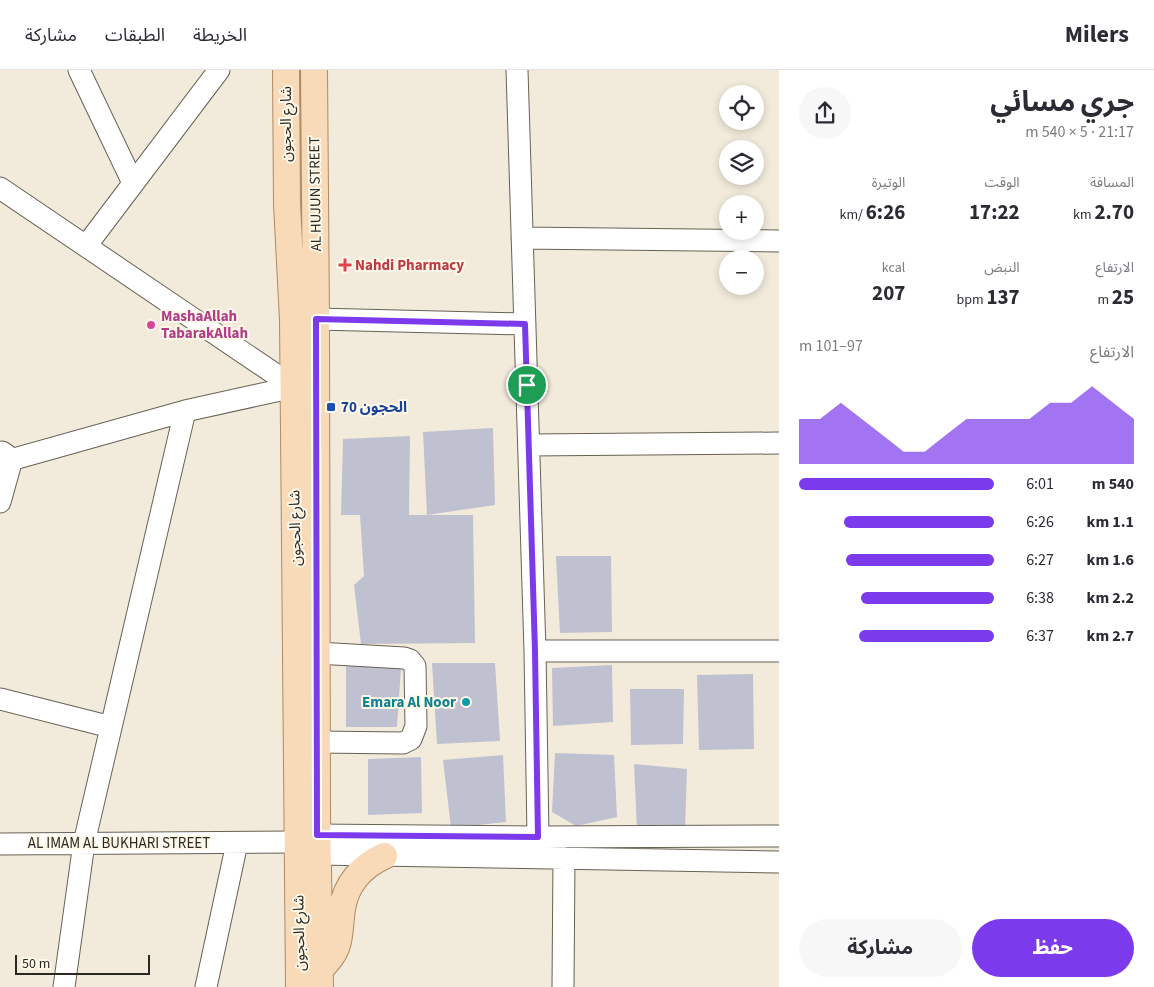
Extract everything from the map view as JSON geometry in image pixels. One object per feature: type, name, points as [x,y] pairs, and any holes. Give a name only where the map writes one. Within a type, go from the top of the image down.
[{"type":"main road","name":"شارع الحجون","points":[[286,70],[287,204],[293,320],[311,844],[320,978]]},
{"type":"main road","name":"AL HUJUN STREET","points":[[314,70],[316,319]]},
{"type":"main road","name":"شارع الحجون","points":[[299,987],[317,742],[316,319]]},
{"type":"main road","points":[[320,978],[341,934],[342,909],[350,885],[365,868],[384,856]]},
{"type":"street","points":[[79,70],[134,183]]},
{"type":"street","points":[[86,246],[219,70]]},
{"type":"street","points":[[517,70],[535,651],[538,837]]},
{"type":"street","points":[[0,188],[294,388]]},
{"type":"street","points":[[522,238],[779,241]]},
{"type":"street","points":[[316,319],[525,324]]},
{"type":"street","points":[[0,502],[4,458],[185,411],[294,388]]},
{"type":"street","points":[[64,987],[84,843],[185,411]]},
{"type":"street","points":[[529,445],[779,443]]},
{"type":"street","points":[[535,651],[779,650]]},
{"type":"street","points":[[316,653],[404,658],[410,660],[415,666],[416,726],[411,739],[402,743],[317,742]]},
{"type":"street","points":[[0,699],[112,727]]},
{"type":"street","points":[[311,844],[538,837],[779,836]]},
{"type":"street","points":[[206,987],[238,843]]},
{"type":"street","name":"AL IMAM AL BUKHARI STREET","points":[[0,844],[311,844]]},
{"type":"street","points":[[311,844],[384,856],[779,862]]},
{"type":"street","points":[[563,987],[564,858]]},
{"type":"building","points":[[493,428],[495,505],[427,515],[423,432]]},
{"type":"building","points":[[410,436],[409,515],[473,515],[475,643],[361,644],[354,585],[364,576],[360,515],[341,515],[343,439]]},
{"type":"building","points":[[556,556],[611,556],[612,632],[560,633]]},
{"type":"building","name":"Emara Al Noor","points":[[432,663],[495,663],[500,741],[437,744]]},
{"type":"building","points":[[612,665],[613,722],[553,726],[552,668]]},
{"type":"building","points":[[346,666],[401,668],[397,727],[346,727]]},
{"type":"building","points":[[753,674],[754,749],[699,750],[697,675]]},
{"type":"building","points":[[630,689],[684,689],[683,744],[631,745]]},
{"type":"building","points":[[555,753],[614,755],[617,817],[576,826],[552,812]]},
{"type":"building","points":[[503,755],[506,822],[451,828],[443,760]]},
{"type":"building","points":[[421,757],[422,813],[368,815],[368,759]]},
{"type":"building","points":[[634,764],[687,769],[685,830],[637,830]]},
{"type":"place","name":"Nahdi Pharmacy","points":[[345,265]]},
{"type":"place","name":"MashaAllah TabarakAllah","points":[[151,325]]},
{"type":"place","name":"الحجون 70","points":[[331,407]]},
{"type":"place","name":"Emara Al Noor","points":[[466,702]]},
{"type":"route","points":[[316,319],[525,324],[527,385],[535,651],[538,837],[317,835],[316,319]]}]
